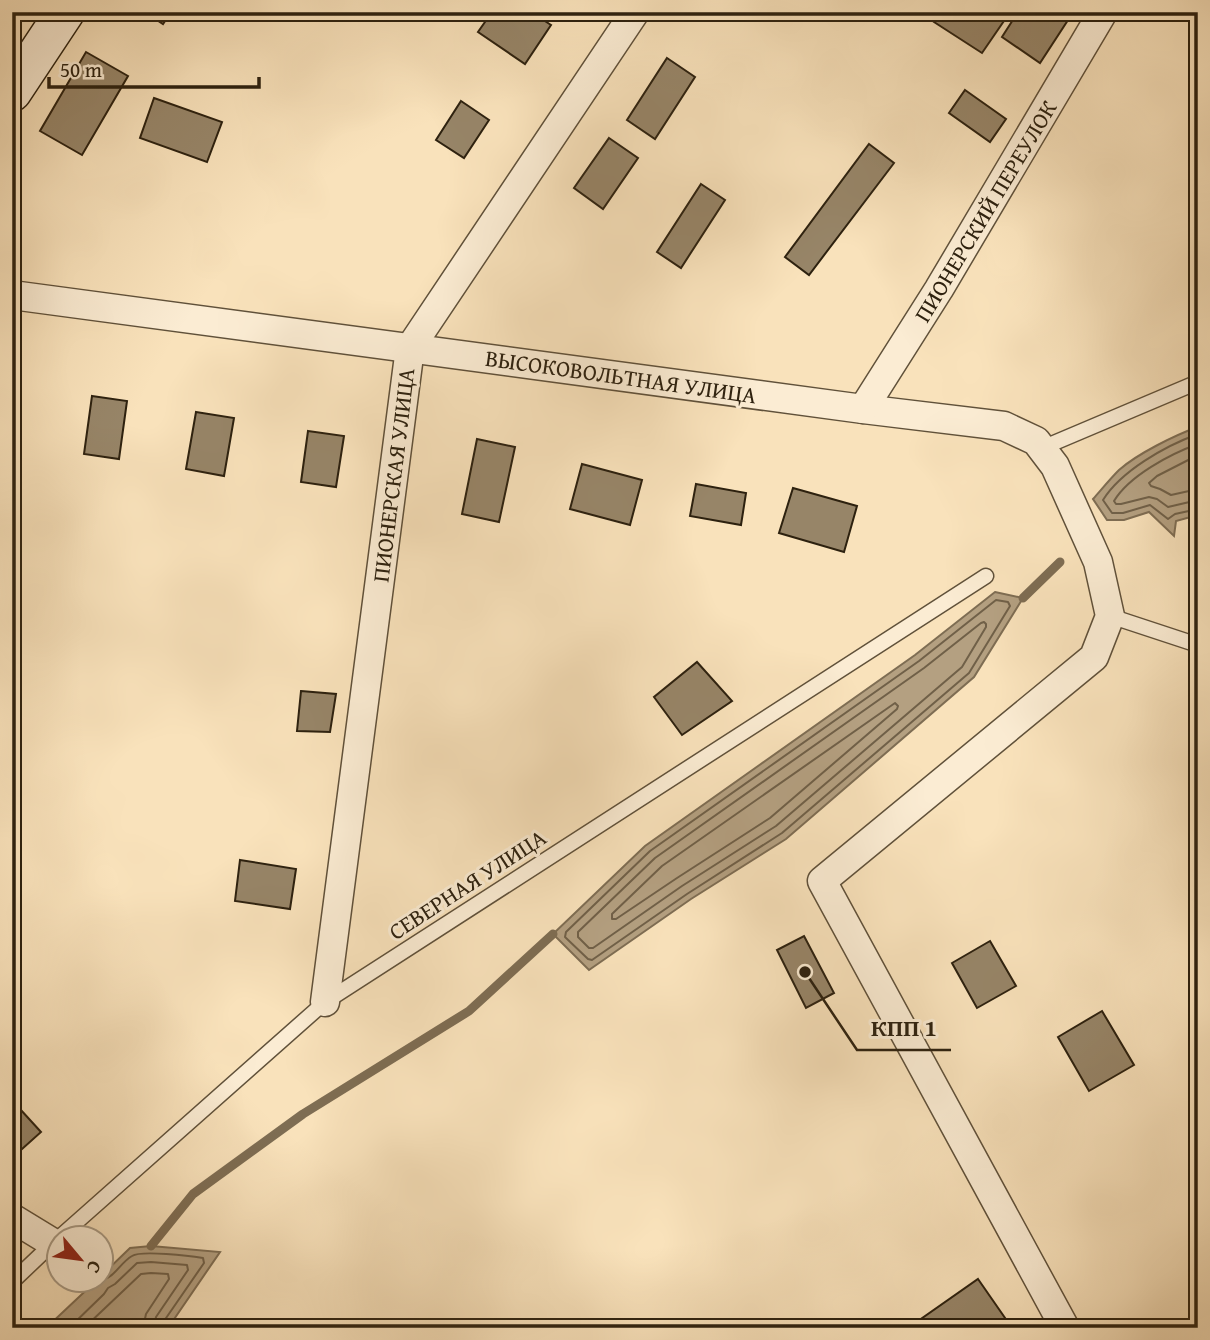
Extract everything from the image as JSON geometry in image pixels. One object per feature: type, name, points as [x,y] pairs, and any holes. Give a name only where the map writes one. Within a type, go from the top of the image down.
[{"type":"street","points":[[12,92],[65,12]]},
{"type":"street","name":"ПИОНЕРСКАЯ УЛИЦА","points":[[325,1002],[410,348],[635,12]]},
{"type":"street","name":"ПИОНЕРСКИЙ ПЕРЕУЛОК","points":[[863,409],[939,289],[1103,12]]},
{"type":"street","name":"ВЫСОКОВОЛЬТНАЯ УЛИЦА","points":[[12,295],[863,409],[1004,425],[1036,441],[1055,466],[1098,562],[1110,616]]},
{"type":"street","points":[[1065,1328],[822,881],[1094,657],[1110,616]]},
{"type":"street","points":[[12,1218],[46,1239]]},
{"type":"lane","points":[[1042,448],[1198,382]]},
{"type":"lane","name":"СЕВЕРНАЯ УЛИЦА","points":[[74,1224],[325,1002],[986,576]]},
{"type":"lane","points":[[1110,616],[1198,645]]},
{"type":"lane","name":"СЕВЕРНАЯ УЛИЦА","points":[[12,1282],[46,1250]]},
{"type":"water","points":[[1198,427],[1198,515],[1176,521],[1174,536],[1149,512],[1124,520],[1107,520],[1093,499],[1119,470],[1157,446]]},
{"type":"water","points":[[995,592],[1023,598],[974,677],[786,839],[691,899],[589,970],[553,934],[645,846],[915,655]]},
{"type":"water","points":[[151,1246],[220,1252],[168,1328],[46,1328],[82,1294],[116,1294],[116,1262],[130,1248]]},
{"type":"building","points":[[145,12],[171,12],[163,24]]},
{"type":"building","points":[[492,12],[531,12],[551,25],[525,64],[478,32]]},
{"type":"building","points":[[940,12],[1003,12],[1008,15],[982,53],[934,22]]},
{"type":"building","points":[[1018,12],[1063,12],[1070,17],[1040,63],[1002,37]]},
{"type":"building","points":[[86,52],[128,76],[82,155],[40,131]]},
{"type":"building","points":[[667,58],[695,77],[655,139],[627,120]]},
{"type":"building","points":[[965,90],[1006,119],[990,142],[949,113]]},
{"type":"building","points":[[154,98],[222,122],[207,162],[140,138]]},
{"type":"building","points":[[461,101],[489,120],[464,158],[436,140]]},
{"type":"building","points":[[609,138],[638,158],[603,209],[574,188]]},
{"type":"building","points":[[869,144],[894,163],[809,275],[785,257]]},
{"type":"building","points":[[701,184],[725,200],[681,268],[657,252]]},
{"type":"building","points":[[92,396],[127,401],[119,459],[84,454]]},
{"type":"building","points":[[196,412],[234,418],[224,476],[186,469]]},
{"type":"building","points":[[308,431],[344,436],[336,487],[301,482]]},
{"type":"building","points":[[477,439],[515,447],[499,522],[462,514]]},
{"type":"building","points":[[582,464],[642,480],[630,525],[570,509]]},
{"type":"building","points":[[696,484],[746,493],[741,525],[690,516]]},
{"type":"building","points":[[793,488],[857,506],[844,552],[779,533]]},
{"type":"building","points":[[697,662],[732,701],[682,735],[654,697]]},
{"type":"building","points":[[301,691],[336,694],[330,732],[297,731]]},
{"type":"building","points":[[240,860],[296,869],[290,909],[235,901]]},
{"type":"building","points":[[804,936],[834,993],[806,1008],[777,950]]},
{"type":"building","points":[[990,941],[1016,986],[977,1008],[952,963]]},
{"type":"building","points":[[1102,1011],[1134,1065],[1089,1091],[1058,1037]]},
{"type":"building","points":[[20,1109],[41,1132],[12,1158],[12,1116]]},
{"type":"building","points":[[978,1279],[1012,1328],[908,1328]]},
{"type":"waterway","points":[[1023,598],[1060,562]]},
{"type":"waterway","points":[[151,1246],[193,1194],[303,1114],[469,1011],[553,934]]},
{"type":"place","name":"КПП 1","points":[[805,972]]}]
